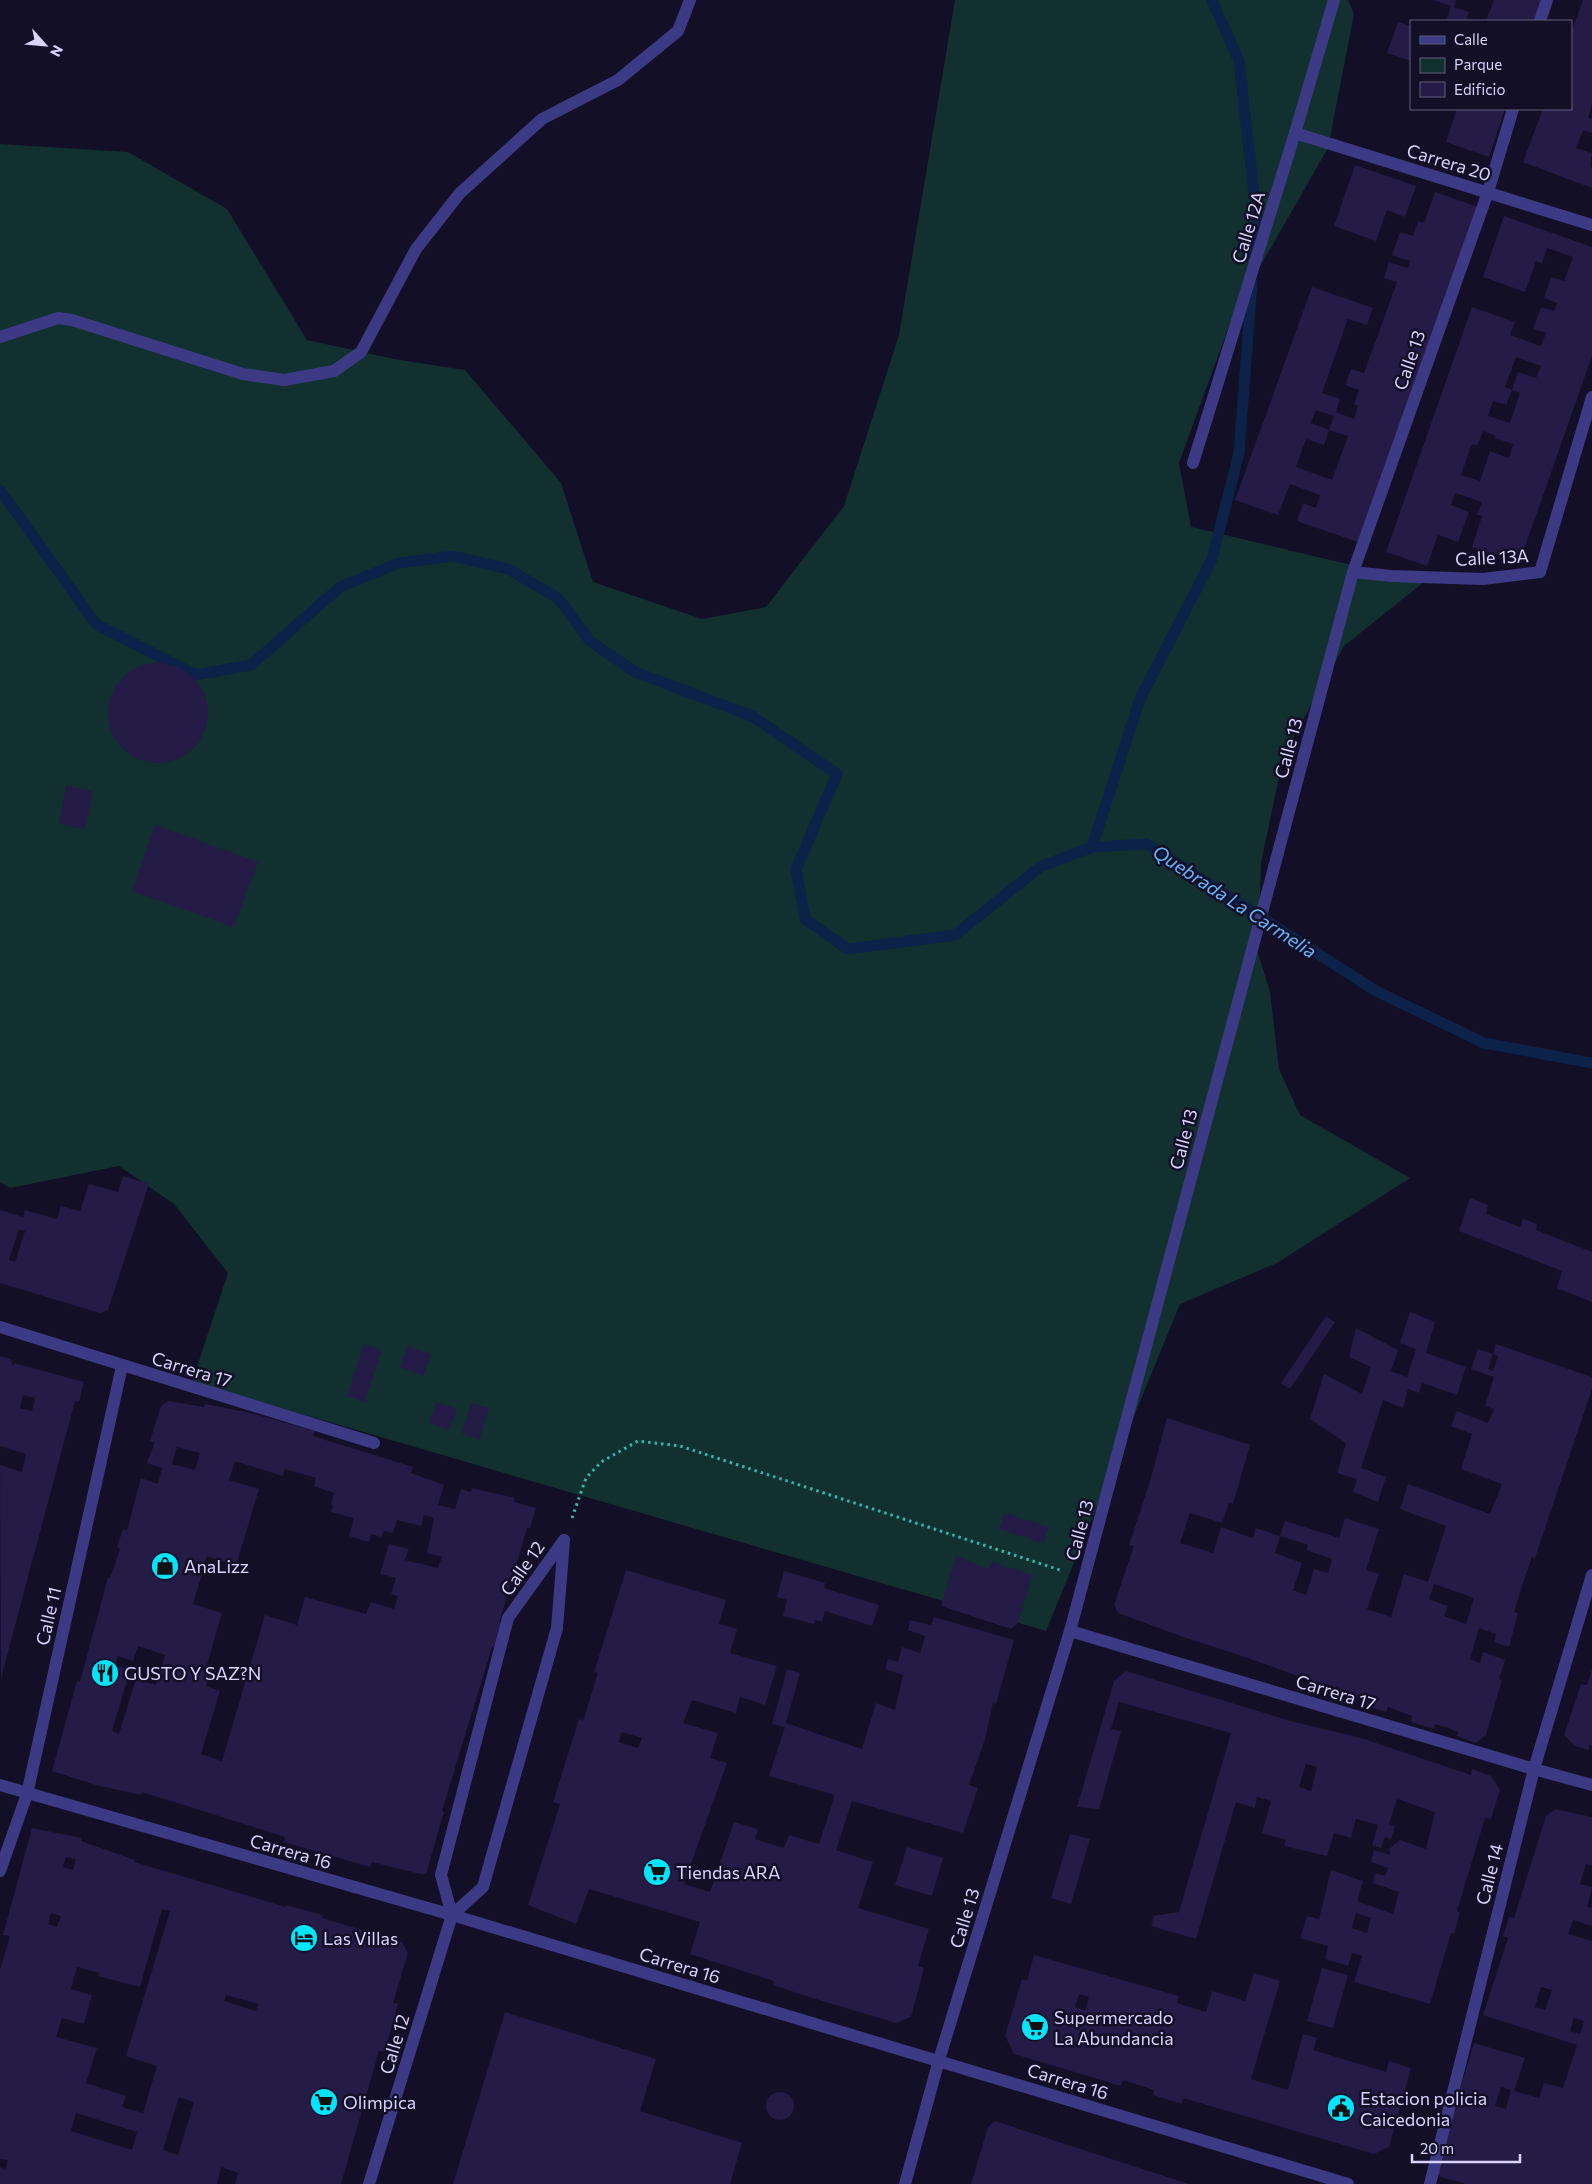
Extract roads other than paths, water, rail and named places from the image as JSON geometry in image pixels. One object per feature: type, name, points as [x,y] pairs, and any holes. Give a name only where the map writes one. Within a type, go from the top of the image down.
[{"type":"street","points":[[0,337],[58,318],[72,320],[243,374],[284,380],[334,371],[361,352],[416,249],[460,193],[542,119],[618,80],[678,31],[690,0]]},
{"type":"street","name":"Calle 12A","points":[[1193,463],[1334,0]]},
{"type":"street","points":[[1540,20],[1547,0]]},
{"type":"street","name":"Calle 13","points":[[905,2184],[939,2060],[1070,1630],[1353,572],[1488,192],[1513,110]]},
{"type":"street","name":"Carrera 20","points":[[1295,133],[1592,225]]},
{"type":"street","name":"Calle 13A","points":[[1353,572],[1391,576],[1483,579],[1540,572],[1592,397]]},
{"type":"street","name":"Carrera 17","points":[[0,1327],[374,1443]]},
{"type":"street","name":"Calle 11","points":[[0,1872],[26,1794],[122,1366]]},
{"type":"street","name":"Calle 12","points":[[369,2184],[452,1915],[483,1887],[557,1628],[564,1540],[508,1618],[441,1875],[452,1915]]},
{"type":"street","name":"Calle 14","points":[[1430,2184],[1534,1769],[1592,1575]]},
{"type":"street","name":"Carrera 17","points":[[1070,1630],[1592,1785]]},
{"type":"street","name":"Carrera 16","points":[[0,1785],[452,1915],[1348,2184]]},
{"type":"waterway","points":[[1212,0],[1239,61],[1257,220],[1254,254]]},
{"type":"waterway","points":[[1092,847],[1140,699],[1212,559],[1239,453],[1252,283]]},
{"type":"waterway","name":"Quebrada La Carmelia","points":[[0,490],[96,624],[196,675],[251,665],[340,587],[399,563],[453,556],[508,569],[558,598],[590,641],[635,672],[752,716],[837,774],[796,869],[805,919],[848,949],[955,935],[1040,867],[1092,847],[1147,844],[1376,991],[1484,1043],[1592,1063]]},
{"type":"place","name":"AnaLizz","points":[[165,1566]]},
{"type":"place","name":"GUSTO Y SAZ?N","points":[[105,1673]]},
{"type":"place","name":"Tiendas ARA","points":[[657,1872]]},
{"type":"place","name":"Las Villas","points":[[304,1938]]},
{"type":"place","name":"Supermercado La Abundancia","points":[[1035,2027]]},
{"type":"place","name":"Olimpica","points":[[324,2102]]},
{"type":"place","name":"Estacion policia Caicedonia","points":[[1341,2108]]}]
